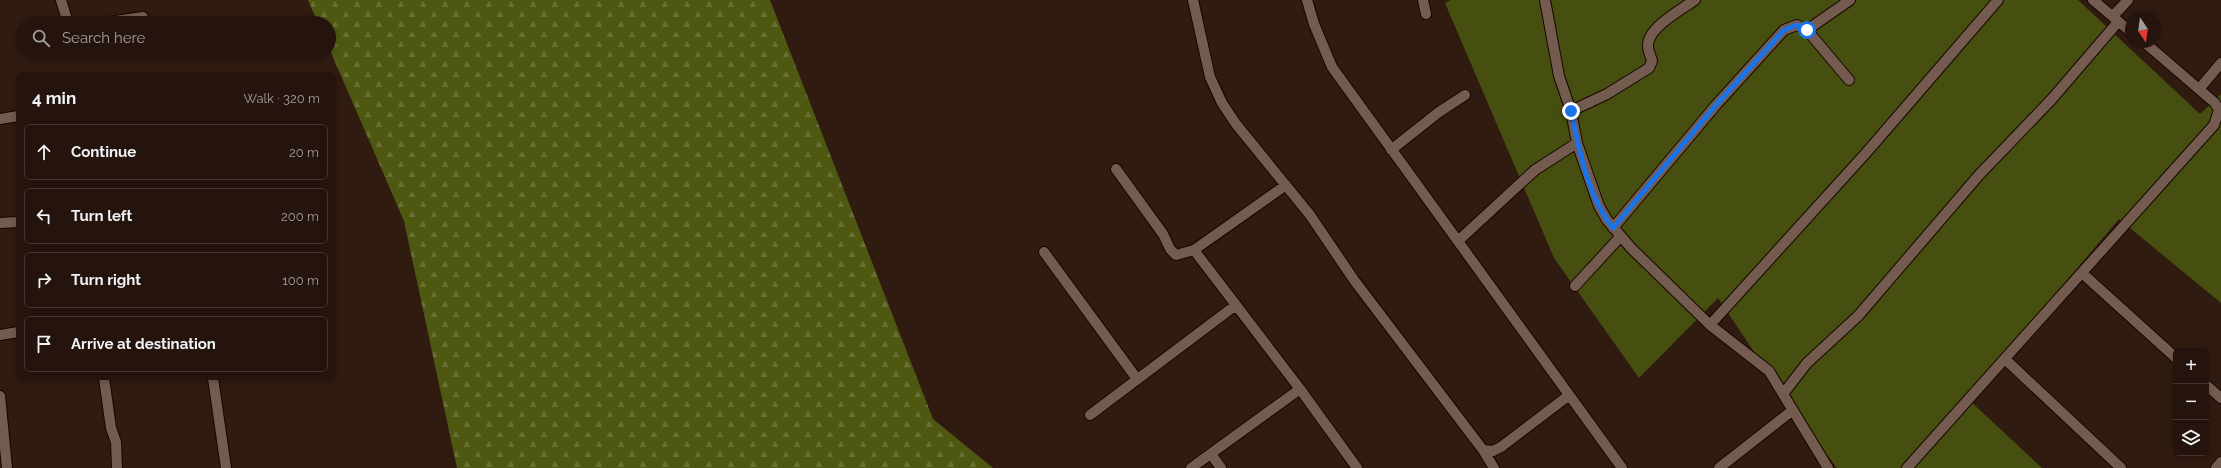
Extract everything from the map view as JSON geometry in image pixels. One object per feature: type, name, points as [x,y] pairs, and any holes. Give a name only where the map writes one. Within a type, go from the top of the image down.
[{"type":"street","points":[[61,0],[66,16]]},
{"type":"street","points":[[1194,0],[1210,77],[1222,103],[1236,124],[1310,215],[1354,280],[1483,450],[1494,468]]},
{"type":"street","points":[[1307,0],[1314,24],[1332,67],[1568,396],[1622,468]]},
{"type":"street","points":[[1423,0],[1426,14]]},
{"type":"street","points":[[1545,0],[1559,76],[1571,111],[1577,143],[1599,206],[1620,237],[1710,325],[1758,360],[1768,371],[1828,468]]},
{"type":"street","points":[[1571,111],[1607,94],[1649,68],[1652,61],[1647,46],[1652,35],[1673,14],[1695,0]]},
{"type":"street","points":[[1807,30],[1850,0]]},
{"type":"street","points":[[1710,325],[1866,153],[1998,0]]},
{"type":"street","points":[[2093,0],[2125,27]]},
{"type":"street","points":[[1783,394],[1807,363],[1858,316],[1979,175],[2051,100],[2116,19],[2128,0]]},
{"type":"street","points":[[1613,228],[1716,105],[1784,30],[1797,25],[1807,30],[1849,80]]},
{"type":"street","points":[[1907,468],[2006,360],[2214,125],[2220,116],[2219,110],[2215,103],[2200,88],[2151,48]]},
{"type":"street","points":[[2200,88],[2221,63]]},
{"type":"street","points":[[1391,150],[1439,112],[1465,95]]},
{"type":"street","points":[[0,118],[16,116]]},
{"type":"street","points":[[1458,241],[1535,170],[1577,143]]},
{"type":"street","points":[[1116,169],[1163,234],[1170,249],[1176,254],[1194,250],[1286,185]]},
{"type":"street","points":[[0,223],[16,222]]},
{"type":"street","points":[[1575,286],[1620,237]]},
{"type":"street","points":[[1194,250],[1300,389],[1357,468]]},
{"type":"street","points":[[1044,252],[1137,379]]},
{"type":"street","points":[[2082,273],[2173,355]]},
{"type":"street","points":[[1090,415],[1236,305]]},
{"type":"street","points":[[0,335],[16,332]]},
{"type":"street","points":[[2006,360],[2121,468]]},
{"type":"street","points":[[104,380],[111,428],[116,442],[117,468]]},
{"type":"street","points":[[213,380],[226,468]]},
{"type":"street","points":[[2209,387],[2221,398]]},
{"type":"street","points":[[1191,468],[1300,389]]},
{"type":"street","points":[[0,396],[7,468]]},
{"type":"street","points":[[1483,450],[1493,451],[1501,447],[1568,396]]},
{"type":"street","points":[[1719,468],[1793,410]]},
{"type":"street","points":[[1211,454],[1221,468]]},
{"type":"street","points":[[2216,468],[2221,462]]},
{"type":"green space","points":[[308,0],[770,0],[933,419],[993,468],[457,468],[404,221],[334,60],[336,60],[336,16],[315,16]]},
{"type":"green space","points":[[1451,0],[2078,0],[2125,44],[2125,48],[2129,48],[2200,114],[2221,94],[2221,303],[2119,219],[1967,398],[2042,468],[1837,468],[1793,410],[1718,298],[1639,378],[1554,258],[1445,3]]},
{"type":"route","points":[[1571,111],[1577,143],[1585,171],[1599,206],[1613,228],[1716,105],[1784,30],[1797,25],[1807,30]]}]
